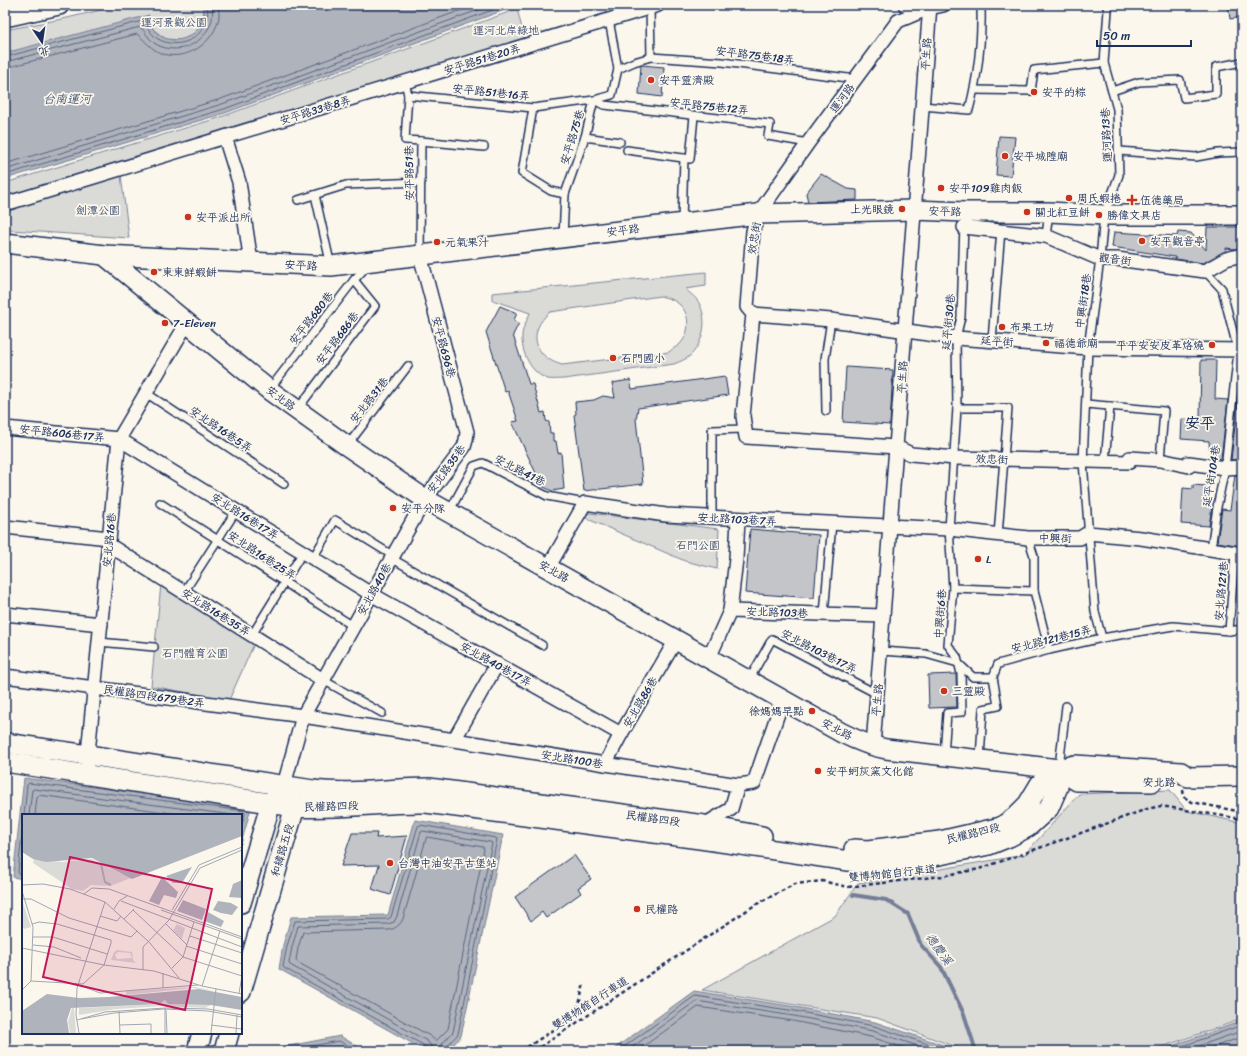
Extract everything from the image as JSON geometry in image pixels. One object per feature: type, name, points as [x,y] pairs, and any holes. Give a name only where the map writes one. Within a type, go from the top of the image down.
[{"type":"street","points":[[5,17],[59,5]]},
{"type":"street","points":[[905,5],[929,6]]},
{"type":"street","name":"運河路","points":[[758,214],[808,143],[898,21],[929,6],[943,5]]},
{"type":"street","name":"安平路51巷20弄","points":[[407,88],[654,6]]},
{"type":"street","name":"平生路","points":[[872,746],[881,651],[889,526],[929,6]]},
{"type":"street","name":"安平路33巷8弄","points":[[5,204],[225,137],[407,88]]},
{"type":"street","points":[[225,137],[239,182],[252,262]]},
{"type":"street","name":"安平路","points":[[5,244],[104,255],[331,266],[758,214],[914,210],[964,220],[1049,212],[1104,215],[1242,215]]},
{"type":"street","name":"效忠街","points":[[758,214],[753,231],[748,307],[753,314],[742,416],[746,437],[896,448],[910,454],[955,458],[1083,462],[1129,462],[1130,458],[1160,460],[1189,466],[1189,463],[1225,468],[1242,467]]},
{"type":"street","name":"觀音街","points":[[964,220],[1001,230],[1046,236],[1100,259],[1117,258],[1205,271]]},
{"type":"street","name":"安北路","points":[[104,255],[269,390],[347,446],[425,499],[784,699],[842,733],[872,746],[1059,769],[1077,781],[1185,780],[1242,776]]},
{"type":"street","name":"安平路696巷","points":[[420,255],[467,432],[466,440]]},
{"type":"street","points":[[1205,271],[1226,259],[1242,255]]},
{"type":"street","name":"延平街","points":[[753,314],[831,320],[956,338],[1088,348],[1240,351]]},
{"type":"street","name":"安北路16巷","points":[[86,774],[119,439],[187,323]]},
{"type":"street","name":"安平路606巷17弄","points":[[5,428],[119,439]]},
{"type":"street","name":"安北路16巷17弄","points":[[119,439],[371,594]]},
{"type":"street","name":"安北路35巷","points":[[425,499],[464,447],[466,440]]},
{"type":"street","name":"安北路40巷","points":[[284,785],[303,716],[391,557],[425,499]]},
{"type":"street","points":[[548,568],[585,503]]},
{"type":"street","name":"安北路103巷7弄","points":[[585,503],[666,515],[889,526]]},
{"type":"street","name":"安北路103巷","points":[[709,658],[730,611],[736,559],[738,519]]},
{"type":"street","name":"中興街","points":[[889,526],[949,528],[1028,538],[1080,538],[1088,533],[1141,538],[1239,553]]},
{"type":"street","points":[[5,527],[109,541]]},
{"type":"street","name":"安北路16巷35弄","points":[[109,541],[184,592],[323,680]]},
{"type":"street","name":"安北路40巷17弄","points":[[371,594],[621,734]]},
{"type":"street","name":"安北路103巷","points":[[730,611],[883,616]]},
{"type":"street","points":[[5,614],[101,624]]},
{"type":"street","name":"安北路86巷","points":[[605,764],[676,640]]},
{"type":"street","points":[[454,740],[497,664]]},
{"type":"street","name":"民權路四段679巷2弄","points":[[5,676],[303,716]]},
{"type":"street","name":"安北路100巷","points":[[303,716],[738,785],[754,783],[784,699]]},
{"type":"street","name":"民權路四段","points":[[5,743],[330,792],[429,788],[702,832]]},
{"type":"street","name":"民權路四段","points":[[5,762],[271,802],[295,807],[332,808],[402,802],[426,803],[702,832],[837,848],[868,850],[940,841],[1001,827],[1016,817],[1028,804],[1040,784],[1059,769]]},
{"type":"street","points":[[242,900],[271,802],[284,785],[295,807]]},
{"type":"street","points":[[702,832],[730,809],[738,785]]},
{"type":"street","name":"和緯路五段","points":[[242,989],[295,807]]},
{"type":"street","points":[[197,1051],[202,1034]]},
{"type":"street","points":[[224,1051],[229,1034]]},
{"type":"lane","points":[[922,106],[969,110],[974,90],[982,30],[981,5]]},
{"type":"lane","name":"運河路13巷","points":[[1104,215],[1119,175],[1117,109],[1104,63],[1108,10],[1106,5]]},
{"type":"lane","points":[[609,20],[618,70],[634,62],[651,58],[654,6]]},
{"type":"lane","name":"安平路75巷18弄","points":[[651,58],[722,62],[856,79]]},
{"type":"lane","points":[[1112,91],[1139,82],[1180,80],[1184,98],[1216,94],[1216,67],[1242,62]]},
{"type":"lane","points":[[974,90],[1031,91],[1034,70],[1104,63]]},
{"type":"lane","name":"安平路75巷","points":[[563,238],[565,194],[585,137],[594,100],[612,95],[618,70]]},
{"type":"lane","name":"安平路51巷16弄","points":[[407,88],[533,108],[594,100]]},
{"type":"lane","name":"安平路51巷","points":[[407,88],[405,140],[421,141],[420,255]]},
{"type":"lane","name":"安平路75巷12弄","points":[[594,100],[604,105],[770,124],[768,136],[808,143]]},
{"type":"lane","points":[[533,108],[522,173],[551,192],[565,194]]},
{"type":"lane","points":[[627,150],[690,159],[694,116]]},
{"type":"lane","points":[[585,137],[620,142]]},
{"type":"lane","points":[[421,141],[484,147]]},
{"type":"lane","points":[[1119,151],[1196,157],[1218,152],[1242,152]]},
{"type":"lane","points":[[682,223],[684,158]]},
{"type":"lane","points":[[298,200],[346,185],[421,182]]},
{"type":"lane","points":[[315,195],[331,266]]},
{"type":"lane","points":[[1046,236],[1049,212]]},
{"type":"lane","name":"中興街18巷","points":[[1088,533],[1083,462],[1088,348],[1100,259],[1104,215]]},
{"type":"lane","name":"延平街30巷","points":[[955,458],[957,408],[956,338],[961,317],[964,220]]},
{"type":"lane","points":[[992,340],[1001,230]]},
{"type":"lane","name":"安平路680巷","points":[[269,390],[354,280],[371,261]]},
{"type":"lane","name":"延平街104巷","points":[[1205,271],[1222,289],[1240,351],[1225,468],[1217,507],[1211,549]]},
{"type":"lane","name":"安平路686巷","points":[[297,410],[375,306],[354,280]]},
{"type":"lane","points":[[826,411],[825,359],[831,320]]},
{"type":"lane","name":"安北路31巷","points":[[347,446],[408,366]]},
{"type":"lane","name":"安北路16巷5弄","points":[[146,393],[284,484]]},
{"type":"lane","points":[[1086,404],[1164,411],[1160,460]]},
{"type":"lane","points":[[1105,462],[1110,406]]},
{"type":"lane","points":[[957,408],[1008,408],[998,535]]},
{"type":"lane","points":[[712,518],[712,430],[744,429]]},
{"type":"lane","name":"中興街6巷","points":[[944,755],[947,713],[962,712],[961,674],[956,657],[948,645],[953,588],[949,528],[955,458]]},
{"type":"lane","name":"安北路41巷","points":[[449,512],[474,466],[483,462],[547,496],[585,503]]},
{"type":"lane","name":"安北路16巷25弄","points":[[160,503],[353,626]]},
{"type":"lane","points":[[184,592],[236,510]]},
{"type":"lane","points":[[252,635],[284,582],[308,555],[335,520],[391,557],[542,645]]},
{"type":"lane","name":"安北路103巷","points":[[824,614],[832,523]]},
{"type":"lane","points":[[1088,533],[1095,612],[1102,638]]},
{"type":"lane","points":[[1028,538],[1034,556],[1034,591],[1049,650]]},
{"type":"lane","name":"安北路121巷","points":[[1229,631],[1239,553]]},
{"type":"lane","points":[[953,588],[1034,591]]},
{"type":"lane","name":"安北路121巷15弄","points":[[993,677],[998,664],[1049,650],[1102,638],[1173,626],[1229,631],[1242,629]]},
{"type":"lane","name":"安北路103巷17弄","points":[[749,680],[772,639],[877,694]]},
{"type":"lane","points":[[99,642],[154,647]]},
{"type":"lane","points":[[881,651],[926,654],[958,663],[973,676],[993,677],[998,706],[983,709],[980,760]]},
{"type":"lane","points":[[323,680],[382,713]]},
{"type":"lane","points":[[1059,769],[1066,706]]},
{"type":"path","points":[[1185,780],[1184,797],[1192,802],[1242,812]]},
{"type":"path","name":"雙博物館自行車道","points":[[534,1051],[755,905],[795,884],[822,881],[848,887],[942,876],[979,869],[1147,809],[1160,806],[1242,819]]},
{"type":"path","points":[[521,1051],[563,1024],[579,1005],[584,983]]},
{"type":"green space","name":"運河景觀公園","points":[[122,5],[203,5],[204,20],[196,32],[182,40],[166,39],[154,30],[148,20],[5,55],[5,30],[67,18]]},
{"type":"green space","name":"運河北岸綠地","points":[[517,9],[525,40],[5,198],[5,183],[218,118]]},
{"type":"green space","name":"劍潭公園","points":[[121,175],[129,238],[10,230],[5,228],[5,211]]},
{"type":"green space","points":[[706,272],[706,286],[685,289],[694,296],[699,303],[704,318],[703,332],[699,344],[689,356],[674,364],[564,379],[548,379],[532,367],[525,355],[522,342],[523,330],[530,313],[492,300],[492,293]],"holes":[[[660,296],[673,300],[684,309],[688,325],[683,341],[669,352],[562,365],[545,356],[539,350],[536,343],[538,327],[550,312]]]},
{"type":"green space","name":"石門公園","points":[[589,513],[719,529],[717,569],[685,561],[583,517]]},
{"type":"green space","name":"石門體育公園","points":[[161,584],[254,644],[229,700],[151,686]]},
{"type":"green space","points":[[1170,790],[1187,811],[1242,823],[1242,1019],[1150,1051],[967,1051],[877,1018],[702,990],[835,916],[858,883],[1024,855],[1079,794]]},
{"type":"water","name":"台南運河","points":[[205,5],[518,5],[225,113],[5,179],[5,53],[149,15],[148,20],[159,35],[173,40],[180,39],[193,34],[198,29],[202,22]]},
{"type":"water","points":[[24,778],[251,808],[242,840],[242,814],[22,814],[22,879],[13,877]]},
{"type":"water","points":[[415,820],[503,835],[461,1036],[448,1051],[426,1051],[279,969],[283,945],[291,917],[388,915]]},
{"type":"water","points":[[694,991],[796,1007],[875,1022],[961,1051],[611,1051]]},
{"type":"water","points":[[1242,1021],[1242,1051],[1157,1051]]},
{"type":"water","points":[[340,1036],[365,1051],[263,1051]]},
{"type":"building","points":[[1228,5],[1242,5],[1242,17],[1230,19]]},
{"type":"building","name":"安平靈濟殿","points":[[641,65],[664,67],[662,97],[639,94]]},
{"type":"building","name":"安平城隍廟","points":[[999,136],[1015,137],[1011,176],[996,175]]},
{"type":"building","points":[[821,174],[848,189],[857,190],[857,200],[808,202],[806,193]]},
{"type":"building","points":[[1207,227],[1242,227],[1242,247],[1235,249],[1226,248],[1226,251],[1203,263],[1112,247],[1114,232],[1177,236],[1178,232],[1191,233],[1206,250]]},
{"type":"building","points":[[500,306],[517,313],[514,320],[519,323],[513,335],[529,384],[533,384],[541,413],[545,412],[546,421],[549,422],[550,433],[553,433],[553,441],[556,441],[558,453],[561,452],[564,489],[552,491],[542,486],[512,422],[518,421],[508,391],[505,392],[486,332]]},
{"type":"building","points":[[1201,360],[1216,360],[1215,399],[1228,400],[1221,459],[1210,458],[1209,441],[1181,439],[1182,419],[1200,420]]},
{"type":"building","points":[[846,367],[893,370],[890,425],[843,422]]},
{"type":"building","points":[[725,376],[728,395],[638,408],[636,419],[643,484],[584,491],[574,415],[576,414],[575,402],[594,400],[603,396],[615,398],[612,383],[630,380],[632,389]]},
{"type":"building","points":[[1238,400],[1242,401],[1242,459],[1231,460]]},
{"type":"building","points":[[1235,475],[1242,475],[1242,546],[1217,542],[1222,509],[1230,510]]},
{"type":"building","points":[[1193,485],[1206,486],[1205,506],[1212,507],[1209,526],[1181,524],[1183,488],[1193,489]]},
{"type":"building","points":[[750,529],[819,535],[814,598],[745,593]]},
{"type":"building","name":"三靈殿","points":[[956,674],[957,707],[929,708],[928,675]]},
{"type":"building","points":[[352,833],[377,833],[376,838],[407,836],[390,895],[372,889],[379,865],[341,866]]},
{"type":"building","points":[[574,855],[591,879],[578,888],[581,893],[546,918],[542,912],[531,921],[515,897]]},
{"type":"waterway","name":"德慶溪","points":[[853,895],[886,900],[908,914],[921,945],[941,967],[964,1014],[976,1051]]},
{"type":"place","name":"安平靈濟殿","points":[[651,80]]},
{"type":"place","name":"安平的粽","points":[[1034,92]]},
{"type":"place","name":"安平城隍廟","points":[[1005,156]]},
{"type":"place","name":"安平109雞肉飯","points":[[941,188]]},
{"type":"place","name":"周氏蝦捲","points":[[1069,198]]},
{"type":"place","name":"伍德藥局","points":[[1132,200]]},
{"type":"place","name":"上光眼鏡","points":[[902,209]]},
{"type":"place","name":"關北紅豆餅","points":[[1027,212]]},
{"type":"place","name":"勝偉文具店","points":[[1099,215]]},
{"type":"place","name":"安平派出所","points":[[188,217]]},
{"type":"place","name":"安平觀音亭","points":[[1142,241]]},
{"type":"place","name":"元氣果汁","points":[[437,242]]},
{"type":"place","name":"東東鮮蝦餅","points":[[154,272]]},
{"type":"place","name":"7-Eleven","points":[[165,323]]},
{"type":"place","name":"布果工坊","points":[[1002,327]]},
{"type":"place","name":"福德爺廟","points":[[1046,343]]},
{"type":"place","name":"平平安安皮革烙燒","points":[[1212,345]]},
{"type":"place","name":"石門國小","points":[[613,358]]},
{"type":"place","name":"安平分隊","points":[[393,508]]},
{"type":"place","name":"L","points":[[978,559]]},
{"type":"place","name":"三靈殿","points":[[944,691]]},
{"type":"place","name":"徐媽媽早點","points":[[812,711]]},
{"type":"place","name":"安平蚵灰窯文化館","points":[[818,771]]},
{"type":"place","name":"台灣中油安平古堡站","points":[[390,863]]},
{"type":"place","name":"民權路","points":[[637,909]]},
{"type":"district","name":"安平","points":[[1200,423]]}]
